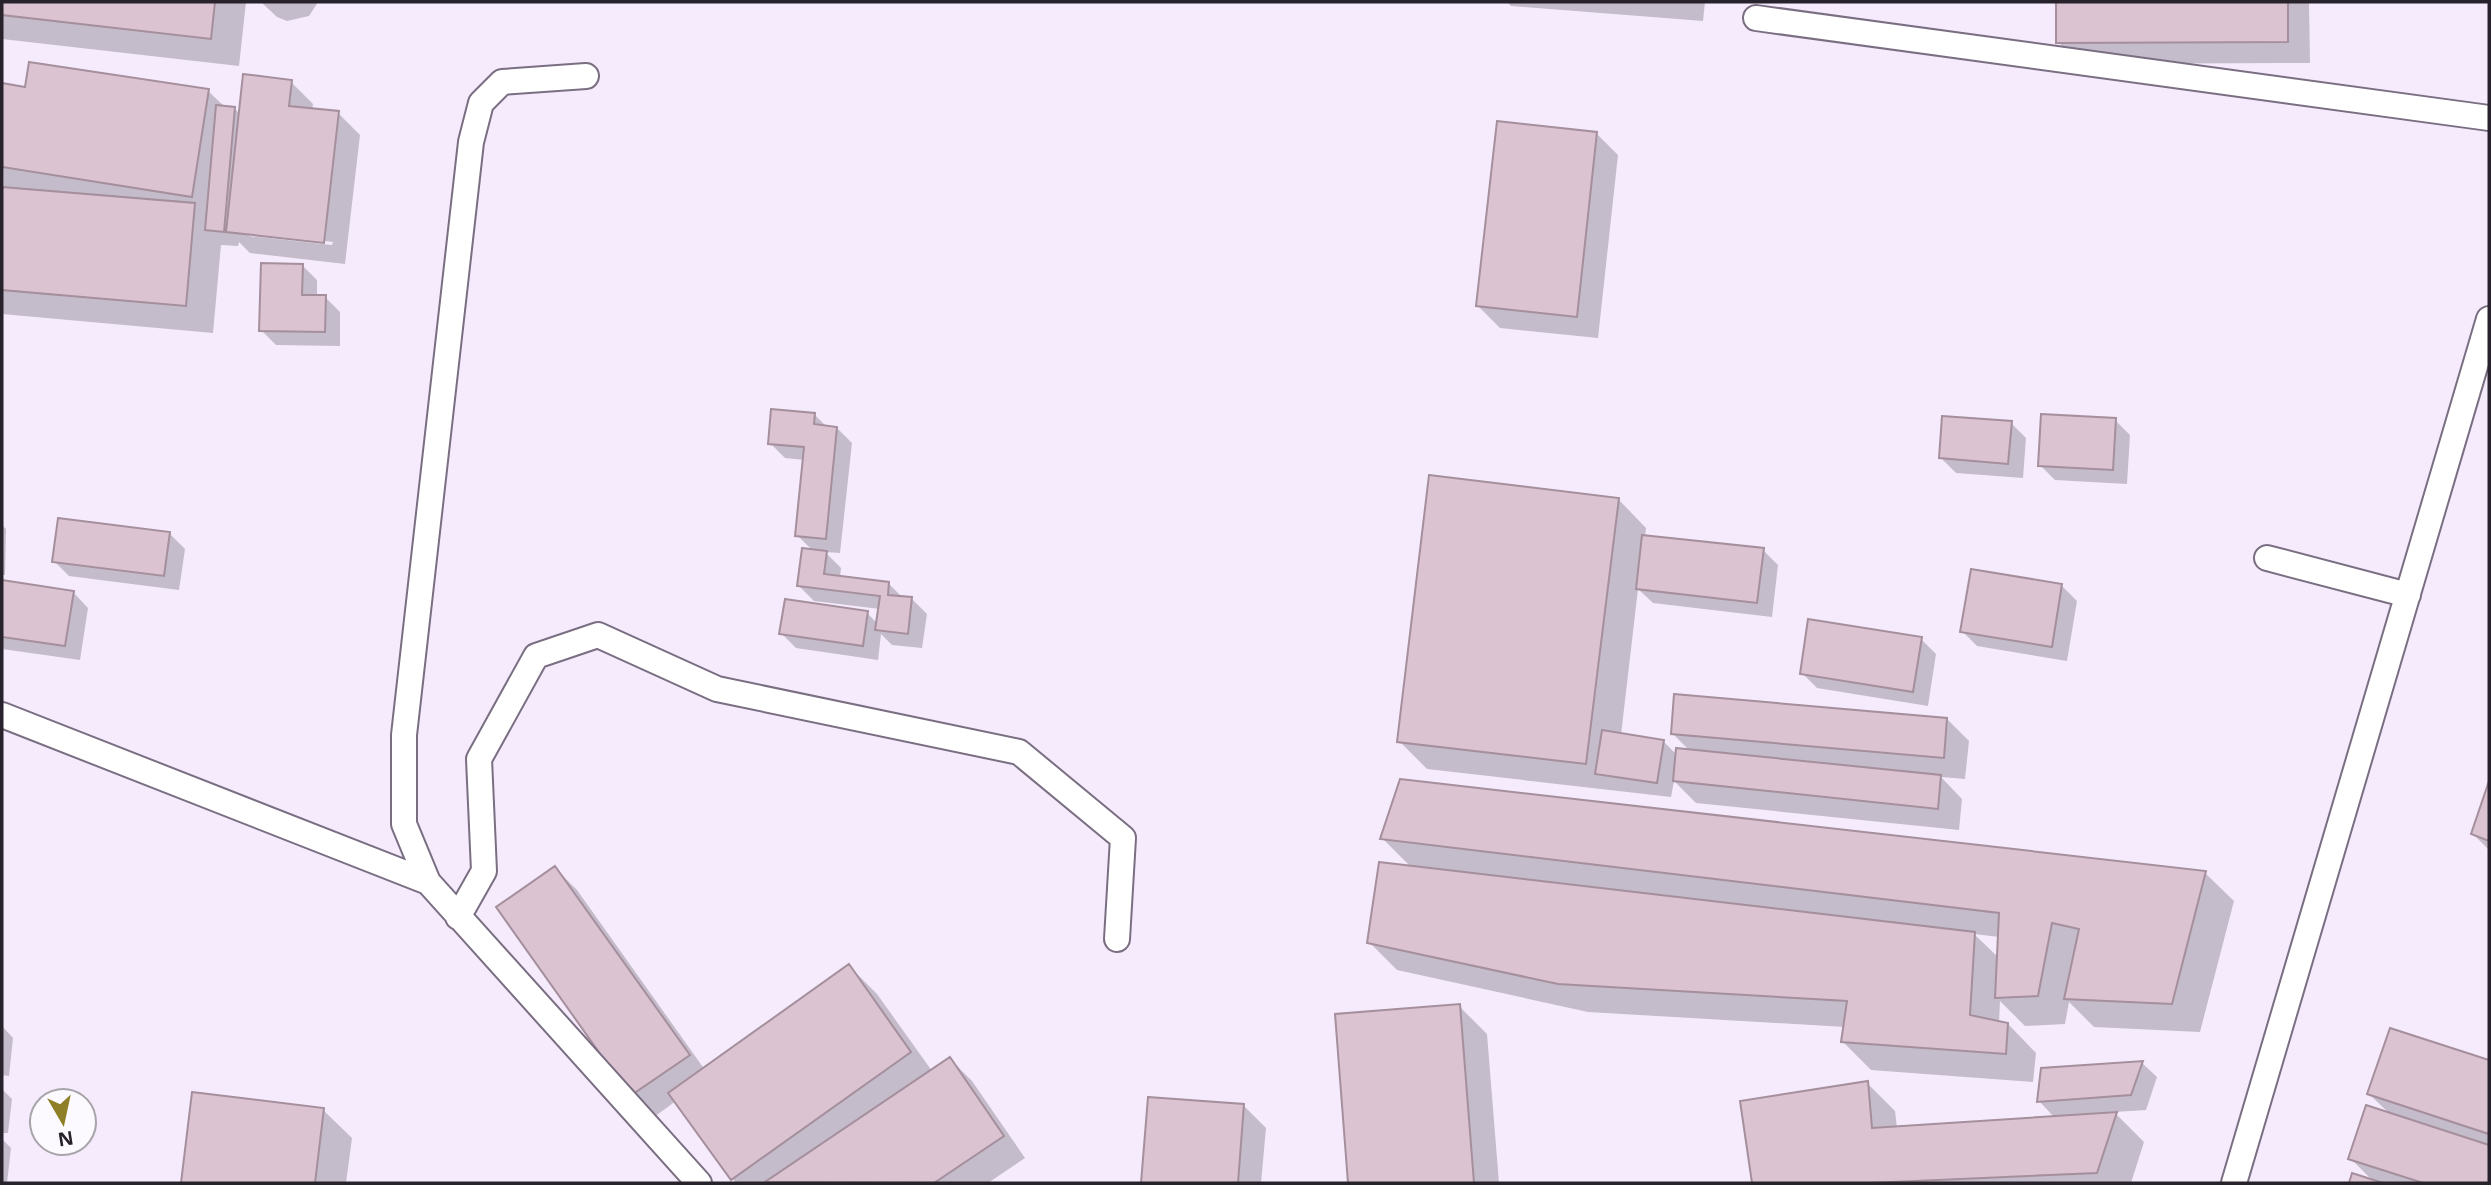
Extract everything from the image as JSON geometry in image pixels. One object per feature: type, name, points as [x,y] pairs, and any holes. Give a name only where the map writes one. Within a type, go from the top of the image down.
[{"type":"lane","points":[[1756,18],[2489,118]]},
{"type":"lane","points":[[586,76],[502,82],[481,103],[471,142],[404,735],[404,824],[428,882],[699,1183]]},
{"type":"lane","points":[[2234,1183],[2489,319]]},
{"type":"lane","points":[[2267,558],[2408,595]]},
{"type":"lane","points":[[458,917],[484,871],[479,760],[536,656],[597,635],[717,689],[1019,752],[1123,838],[1117,939]]},
{"type":"lane","points":[[2,715],[428,882]]},
{"type":"shaded area","points":[[2,2],[2489,2],[2489,1183],[2,1183]]},
{"type":"building","points":[[2,2],[215,2],[211,39],[2,15]]},
{"type":"building","points":[[2056,2],[2288,2],[2288,42],[2056,43]]},
{"type":"building","points":[[29,62],[209,89],[192,197],[2,167],[2,83],[25,87]]},
{"type":"building","points":[[243,74],[292,80],[289,106],[339,111],[324,243],[226,232]]},
{"type":"building","points":[[216,105],[235,107],[224,232],[205,230]]},
{"type":"building","points":[[1497,121],[1597,132],[1577,317],[1476,306]]},
{"type":"building","points":[[2,187],[195,203],[186,306],[2,290]]},
{"type":"building","points":[[261,263],[303,264],[302,295],[326,295],[325,332],[259,331]]},
{"type":"building","points":[[771,409],[815,413],[814,424],[837,427],[826,539],[795,536],[804,447],[768,444]]},
{"type":"building","points":[[2041,414],[2116,418],[2113,470],[2038,466]]},
{"type":"building","points":[[1942,416],[2012,421],[2008,464],[1939,458]]},
{"type":"building","points":[[1429,475],[1619,498],[1586,764],[1397,742]]},
{"type":"building","points":[[58,518],[170,532],[164,576],[52,562]]},
{"type":"building","points":[[1642,535],[1764,548],[1757,603],[1636,589]]},
{"type":"building","points":[[802,548],[827,551],[824,574],[889,582],[888,595],[912,597],[908,634],[875,630],[880,596],[797,586]]},
{"type":"building","points":[[1971,569],[2062,584],[2052,647],[1960,632]]},
{"type":"building","points":[[2,580],[74,591],[65,646],[2,637]]},
{"type":"building","points":[[785,599],[868,611],[863,646],[779,634]]},
{"type":"building","points":[[1808,619],[1922,637],[1913,692],[1800,674]]},
{"type":"building","points":[[1674,694],[1947,718],[1944,758],[1671,734]]},
{"type":"building","points":[[1602,730],[1664,740],[1657,783],[1595,774]]},
{"type":"building","points":[[1676,748],[1941,775],[1938,809],[1673,781]]},
{"type":"building","points":[[1400,779],[2206,871],[2172,1004],[2064,999],[2079,929],[2052,923],[2038,996],[1995,998],[1999,913],[1380,839]]},
{"type":"building","points":[[2489,781],[2489,841],[2471,834]]},
{"type":"building","points":[[1379,862],[1975,932],[1970,1015],[2008,1023],[2006,1054],[1841,1042],[1847,1001],[1558,984],[1367,943]]},
{"type":"building","points":[[555,866],[690,1055],[630,1096],[496,907]]},
{"type":"building","points":[[849,964],[911,1052],[731,1180],[668,1093]]},
{"type":"building","points":[[1460,1004],[1474,1183],[1348,1183],[1335,1014]]},
{"type":"building","points":[[2390,1028],[2489,1060],[2489,1134],[2367,1094]]},
{"type":"building","points":[[950,1057],[1004,1136],[934,1183],[765,1182]]},
{"type":"building","points":[[2143,1061],[2131,1095],[2037,1102],[2041,1068]]},
{"type":"building","points":[[1868,1081],[1872,1128],[2117,1112],[2097,1173],[1870,1183],[1752,1183],[1740,1101]]},
{"type":"building","points":[[192,1092],[324,1108],[315,1183],[181,1183]]},
{"type":"building","points":[[1148,1097],[1244,1104],[1238,1183],[1141,1183]]},
{"type":"building","points":[[2366,1105],[2489,1145],[2489,1183],[2423,1183],[2348,1159]]},
{"type":"building","points":[[2352,1173],[2383,1183],[2349,1183]]}]
